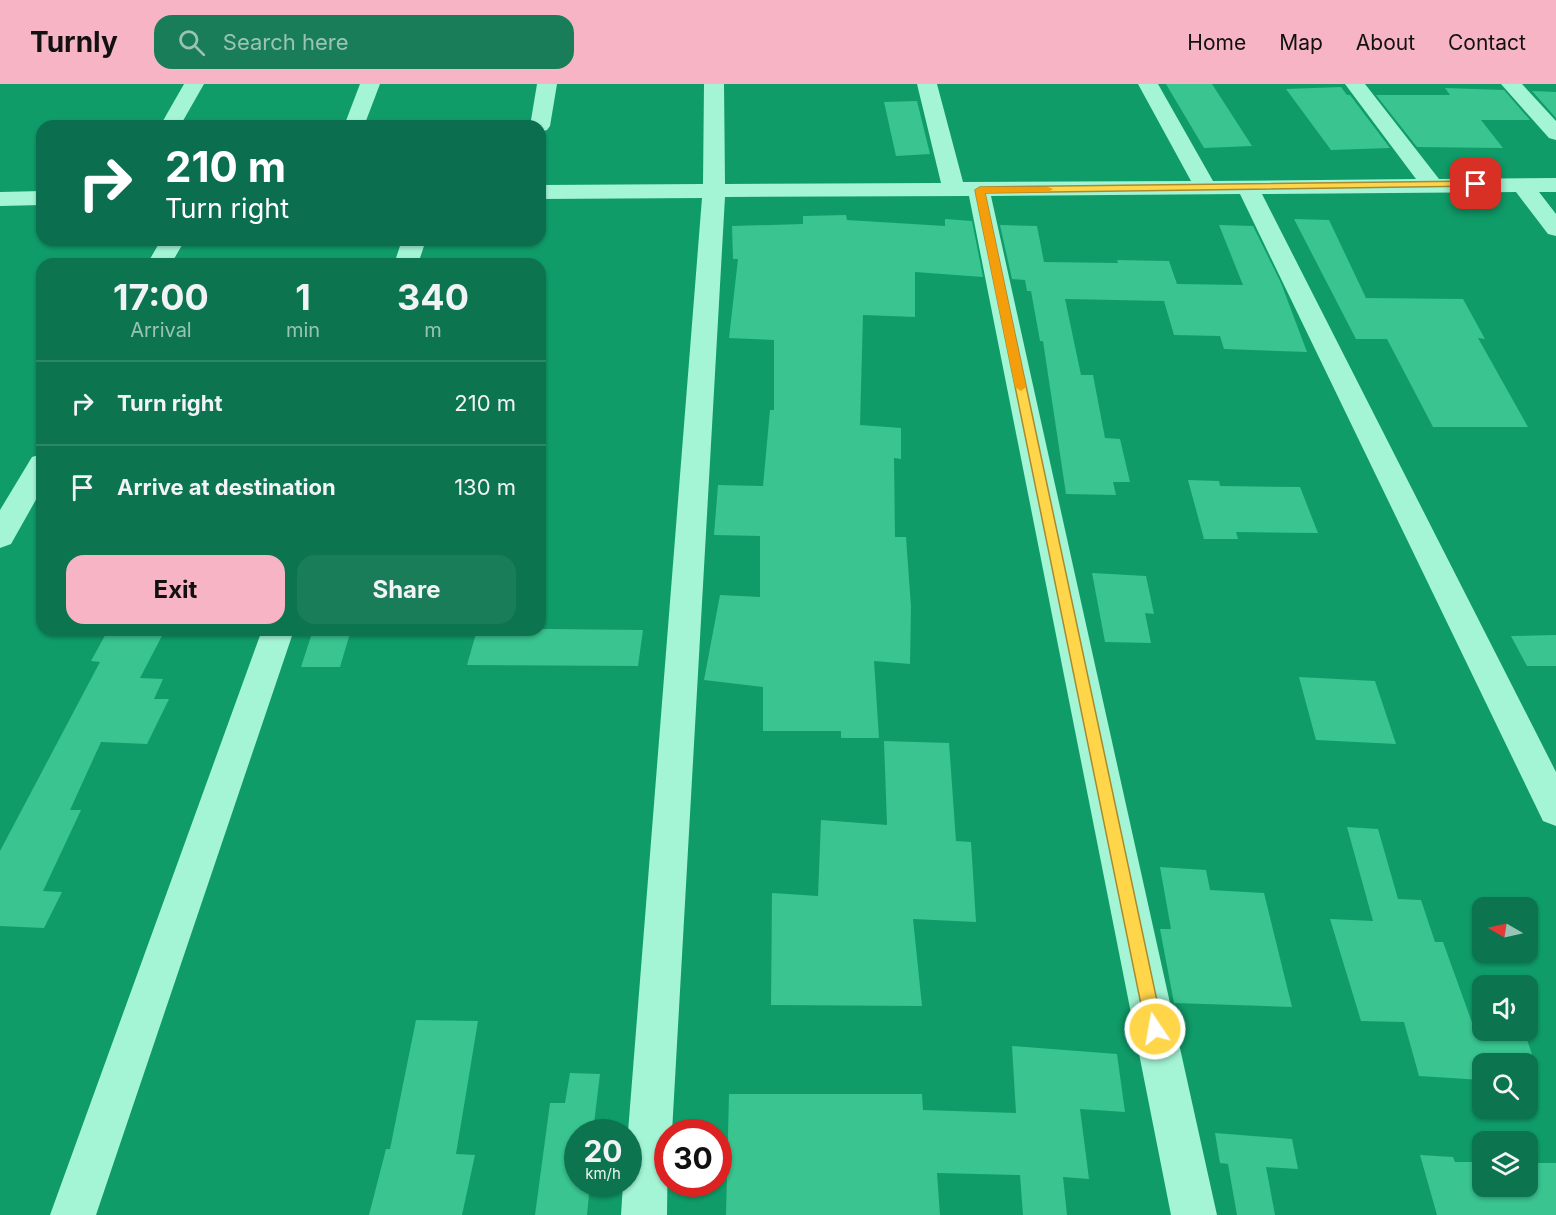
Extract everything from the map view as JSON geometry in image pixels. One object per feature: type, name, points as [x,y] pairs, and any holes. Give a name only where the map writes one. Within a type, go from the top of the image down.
[{"type":"street","points":[[173,120],[194,84]]},
{"type":"street","points":[[356,120],[370,84]]},
{"type":"street","points":[[541,120],[547,84]]},
{"type":"street","points":[[644,1215],[714,190],[714,84]]},
{"type":"street","points":[[927,84],[967,190],[1194,1215]]},
{"type":"street","points":[[1148,84],[1206,188]]},
{"type":"street","points":[[1355,84],[1431,184]]},
{"type":"street","points":[[1511,84],[1556,134]]},
{"type":"street","points":[[546,192],[1248,188],[1431,184],[1556,185]]},
{"type":"street","points":[[1521,184],[1556,229]]},
{"type":"street","points":[[1248,188],[1556,809]]},
{"type":"street","points":[[0,199],[36,198]]},
{"type":"street","points":[[0,536],[36,474]]},
{"type":"street","points":[[73,1215],[276,636]]},
{"type":"building","points":[[1166,84],[1212,84],[1252,146],[1204,148]]},
{"type":"building","points":[[1341,87],[1347,95],[1350,95],[1390,148],[1331,150],[1286,89]]},
{"type":"building","points":[[1445,88],[1504,90],[1530,120],[1481,120],[1503,148],[1417,147],[1376,95],[1450,95]]},
{"type":"building","points":[[1532,91],[1556,92],[1556,118]]},
{"type":"building","points":[[917,101],[930,154],[896,156],[884,102]]},
{"type":"building","points":[[846,215],[847,220],[945,226],[945,219],[972,221],[983,277],[915,272],[915,317],[863,315],[860,425],[901,428],[901,459],[894,458],[895,537],[906,537],[911,607],[910,664],[874,661],[879,738],[841,738],[841,731],[763,731],[763,687],[704,680],[720,595],[760,597],[760,536],[714,535],[718,485],[763,486],[770,410],[774,410],[774,340],[729,338],[738,259],[733,259],[732,226],[803,224],[803,216]]},
{"type":"building","points":[[1294,219],[1329,220],[1366,298],[1463,299],[1485,339],[1478,338],[1528,427],[1433,427],[1387,339],[1356,339]]},
{"type":"building","points":[[1000,225],[1037,226],[1044,262],[1169,261],[1177,284],[1243,285],[1219,225],[1253,226],[1281,283],[1307,352],[1224,349],[1220,336],[1174,335],[1164,301],[1065,299],[1081,375],[1093,375],[1105,438],[1120,439],[1130,482],[1113,482],[1116,495],[1066,494],[1043,341],[1040,341],[1031,291],[1027,291],[1025,280],[1012,279]]},
{"type":"building","points":[[1188,480],[1219,481],[1220,486],[1300,487],[1318,533],[1236,532],[1238,539],[1204,539]]},
{"type":"building","points":[[1092,573],[1146,576],[1154,614],[1145,613],[1151,643],[1105,642]]},
{"type":"building","points":[[546,629],[643,630],[638,666],[467,665],[475,636],[546,636]]},
{"type":"building","points":[[1556,635],[1556,666],[1527,666],[1511,636]]},
{"type":"building","points":[[105,636],[162,636],[140,678],[163,679],[154,699],[169,699],[147,744],[101,742],[70,810],[81,810],[43,891],[62,892],[44,928],[0,926],[0,851],[100,662],[91,661]]},
{"type":"building","points":[[311,636],[349,636],[340,667],[301,667]]},
{"type":"building","points":[[1299,677],[1375,681],[1396,744],[1316,740]]},
{"type":"building","points":[[884,741],[949,743],[956,841],[971,842],[976,922],[913,919],[922,1006],[771,1005],[772,893],[818,896],[821,820],[887,825]]},
{"type":"building","points":[[1347,827],[1378,829],[1398,899],[1421,900],[1435,942],[1443,942],[1472,1022],[1472,1041],[1527,1041],[1532,1053],[1472,1053],[1472,1079],[1419,1076],[1404,1022],[1361,1021],[1330,919],[1373,921]]},
{"type":"building","points":[[1160,867],[1206,870],[1210,890],[1264,893],[1292,1007],[1174,1003],[1160,929],[1171,929]]},
{"type":"building","points":[[416,1020],[478,1021],[456,1154],[475,1155],[462,1215],[369,1215],[386,1149],[390,1149]]},
{"type":"building","points":[[1012,1046],[1117,1054],[1125,1112],[1080,1109],[1089,1179],[1063,1177],[1067,1215],[1023,1215],[1020,1175],[937,1173],[940,1215],[726,1215],[726,1197],[732,1197],[732,1119],[728,1119],[729,1094],[922,1094],[923,1110],[1016,1113]]},
{"type":"building","points":[[570,1073],[600,1074],[595,1119],[564,1119],[564,1197],[589,1197],[587,1215],[535,1215],[550,1103],[565,1103]]},
{"type":"building","points":[[1215,1133],[1292,1139],[1298,1169],[1266,1167],[1275,1215],[1237,1215],[1228,1164],[1220,1163]]},
{"type":"building","points":[[1420,1155],[1453,1157],[1455,1162],[1472,1162],[1472,1197],[1538,1197],[1538,1163],[1556,1163],[1556,1215],[1437,1215]]},
{"type":"slow traffic","points":[[1021,387],[980,190],[1048,189]]},
{"type":"route","points":[[1155,1029],[980,190],[1476,184]]}]
